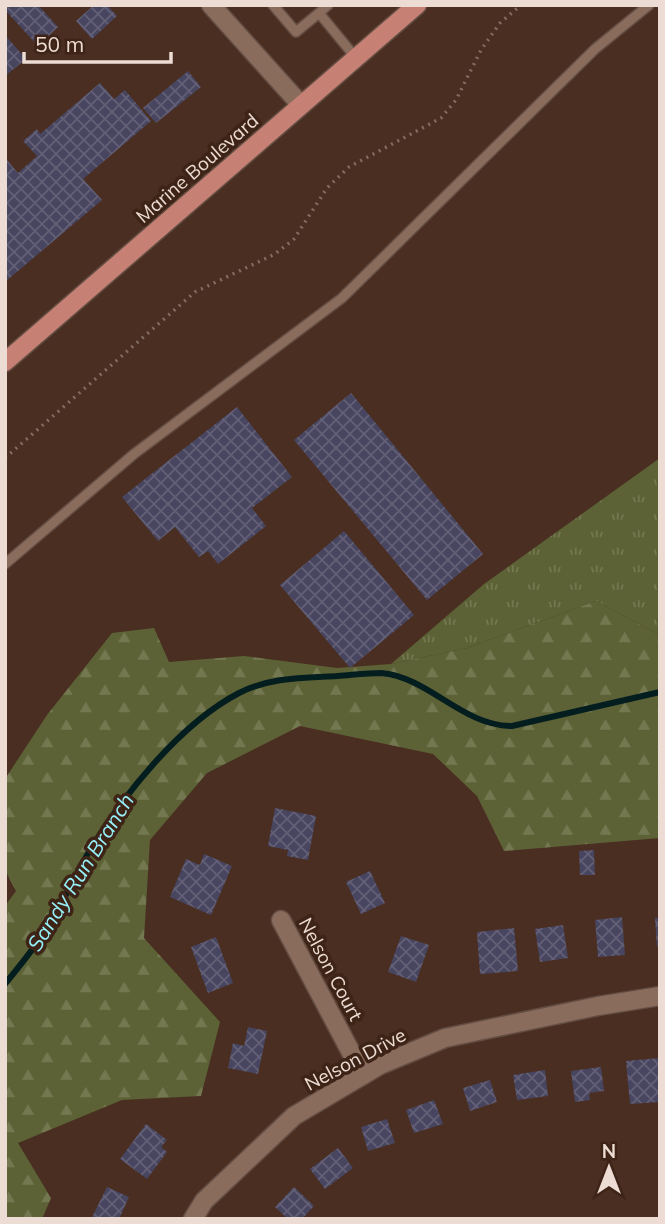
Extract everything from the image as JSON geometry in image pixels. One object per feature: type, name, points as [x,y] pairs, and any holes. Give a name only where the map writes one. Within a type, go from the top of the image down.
[{"type":"main road","name":"Marine Boulevard","points":[[5,362],[417,5]]},
{"type":"street","points":[[211,5],[300,105]]},
{"type":"street","name":"Nelson Court","points":[[281,920],[363,1075]]},
{"type":"street","name":"Nelson Drive","points":[[193,1219],[204,1201],[293,1116],[380,1065],[445,1038],[660,996]]},
{"type":"lane","points":[[273,5],[296,32],[328,5]]},
{"type":"lane","points":[[5,564],[134,454],[342,298],[595,49],[649,5]]},
{"type":"lane","points":[[318,13],[356,58]]},
{"type":"path","points":[[5,458],[195,292],[275,254],[294,239],[327,188],[349,167],[440,118],[456,100],[481,50],[500,23],[521,5]]},
{"type":"green space","points":[[660,458],[660,635],[596,601],[467,648],[391,664],[484,584]]},
{"type":"green space","points":[[596,601],[660,635],[660,838],[504,851],[477,796],[433,754],[300,726],[207,773],[150,840],[144,938],[220,1022],[201,1096],[122,1100],[18,1143],[51,1198],[42,1219],[5,1219],[5,906],[16,891],[5,870],[5,779],[47,715],[112,633],[154,628],[169,662],[244,656],[337,668],[391,664],[467,648]]},
{"type":"building","points":[[5,5],[38,5],[58,27],[38,46],[5,10]]},
{"type":"building","points":[[94,5],[107,5],[117,16],[92,39],[76,21]]},
{"type":"building","points":[[5,35],[26,59],[5,76]]},
{"type":"building","points":[[188,71],[201,87],[156,123],[143,108]]},
{"type":"building","points":[[100,83],[114,99],[125,90],[151,121],[83,179],[102,200],[5,282],[5,162],[7,160],[18,173],[37,156],[23,141],[37,129],[40,134]]},
{"type":"building","points":[[351,393],[483,554],[427,600],[294,440]]},
{"type":"building","points":[[237,407],[292,477],[252,508],[266,526],[218,564],[208,551],[199,557],[175,527],[158,541],[122,497]]},
{"type":"building","points":[[344,531],[414,615],[350,668],[280,585]]},
{"type":"building","points":[[275,808],[316,816],[308,860],[287,856],[288,850],[268,846]]},
{"type":"building","points":[[594,850],[595,875],[580,875],[579,851]]},
{"type":"building","points":[[204,854],[232,866],[211,915],[170,897],[186,859],[200,865]]},
{"type":"building","points":[[370,871],[385,903],[361,914],[346,882]]},
{"type":"building","points":[[622,917],[625,955],[598,957],[595,920]]},
{"type":"building","points":[[655,918],[660,918],[660,947],[657,947]]},
{"type":"building","points":[[563,925],[568,958],[540,962],[535,929]]},
{"type":"building","points":[[514,928],[518,971],[480,974],[477,932]]},
{"type":"building","points":[[401,936],[429,945],[416,982],[388,972]]},
{"type":"building","points":[[216,937],[233,983],[208,993],[191,947]]},
{"type":"building","points":[[248,1027],[267,1031],[258,1074],[228,1068],[233,1043],[244,1046]]},
{"type":"building","points":[[660,1058],[660,1102],[630,1104],[626,1061]]},
{"type":"building","points":[[601,1067],[604,1091],[589,1093],[590,1100],[575,1102],[571,1071]]},
{"type":"building","points":[[545,1070],[548,1096],[517,1100],[513,1075]]},
{"type":"building","points":[[490,1080],[497,1102],[470,1111],[463,1088]]},
{"type":"building","points":[[434,1100],[443,1124],[414,1133],[406,1110]]},
{"type":"building","points":[[387,1119],[395,1143],[368,1151],[361,1127]]},
{"type":"building","points":[[146,1124],[167,1140],[161,1147],[167,1152],[147,1179],[120,1159]]},
{"type":"building","points":[[338,1148],[353,1168],[325,1189],[310,1169]]},
{"type":"building","points":[[107,1187],[129,1197],[119,1219],[91,1219]]},
{"type":"building","points":[[294,1187],[314,1206],[302,1219],[288,1219],[275,1207]]},
{"type":"waterway","name":"Sandy Run Branch","points":[[5,984],[44,933],[90,850],[119,806],[175,741],[217,706],[239,693],[287,679],[381,673],[415,683],[477,718],[512,726],[660,692]]}]
